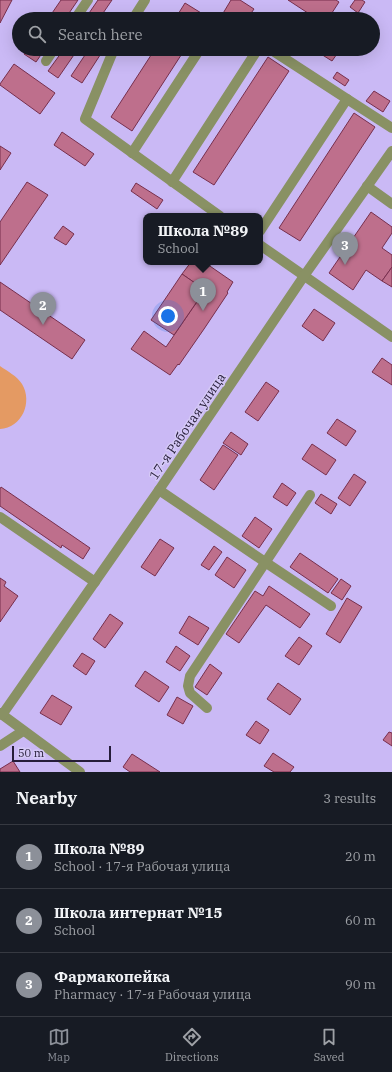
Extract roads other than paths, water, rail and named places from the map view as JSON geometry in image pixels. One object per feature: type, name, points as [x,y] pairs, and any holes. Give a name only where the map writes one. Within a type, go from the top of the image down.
[{"type":"street","points":[[80,12],[88,0]]},
{"type":"street","points":[[137,12],[145,0]]},
{"type":"street","points":[[46,61],[49,56]]},
{"type":"street","points":[[111,56],[85,119],[216,213]]},
{"type":"street","points":[[132,153],[195,56]]},
{"type":"street","points":[[172,182],[251,56]]},
{"type":"street","points":[[281,56],[392,128]]},
{"type":"street","points":[[263,226],[347,99]]},
{"type":"street","name":"17-я Рабочая улица","points":[[1,714],[159,490],[304,276],[392,151]]},
{"type":"street","points":[[367,186],[392,204]]},
{"type":"street","points":[[263,247],[392,338]]},
{"type":"street","points":[[159,490],[331,606]]},
{"type":"street","points":[[207,708],[190,694],[188,686],[190,676],[310,495]]},
{"type":"street","points":[[0,517],[95,582]]},
{"type":"street","points":[[1,714],[80,772]]},
{"type":"street","points":[[0,746],[23,731]]},
{"type":"place","name":"Фармакопейка","points":[[345,265]]},
{"type":"place","name":"Школа №89","points":[[203,311]]},
{"type":"place","name":"Школа интернат №15","points":[[43,325]]}]
